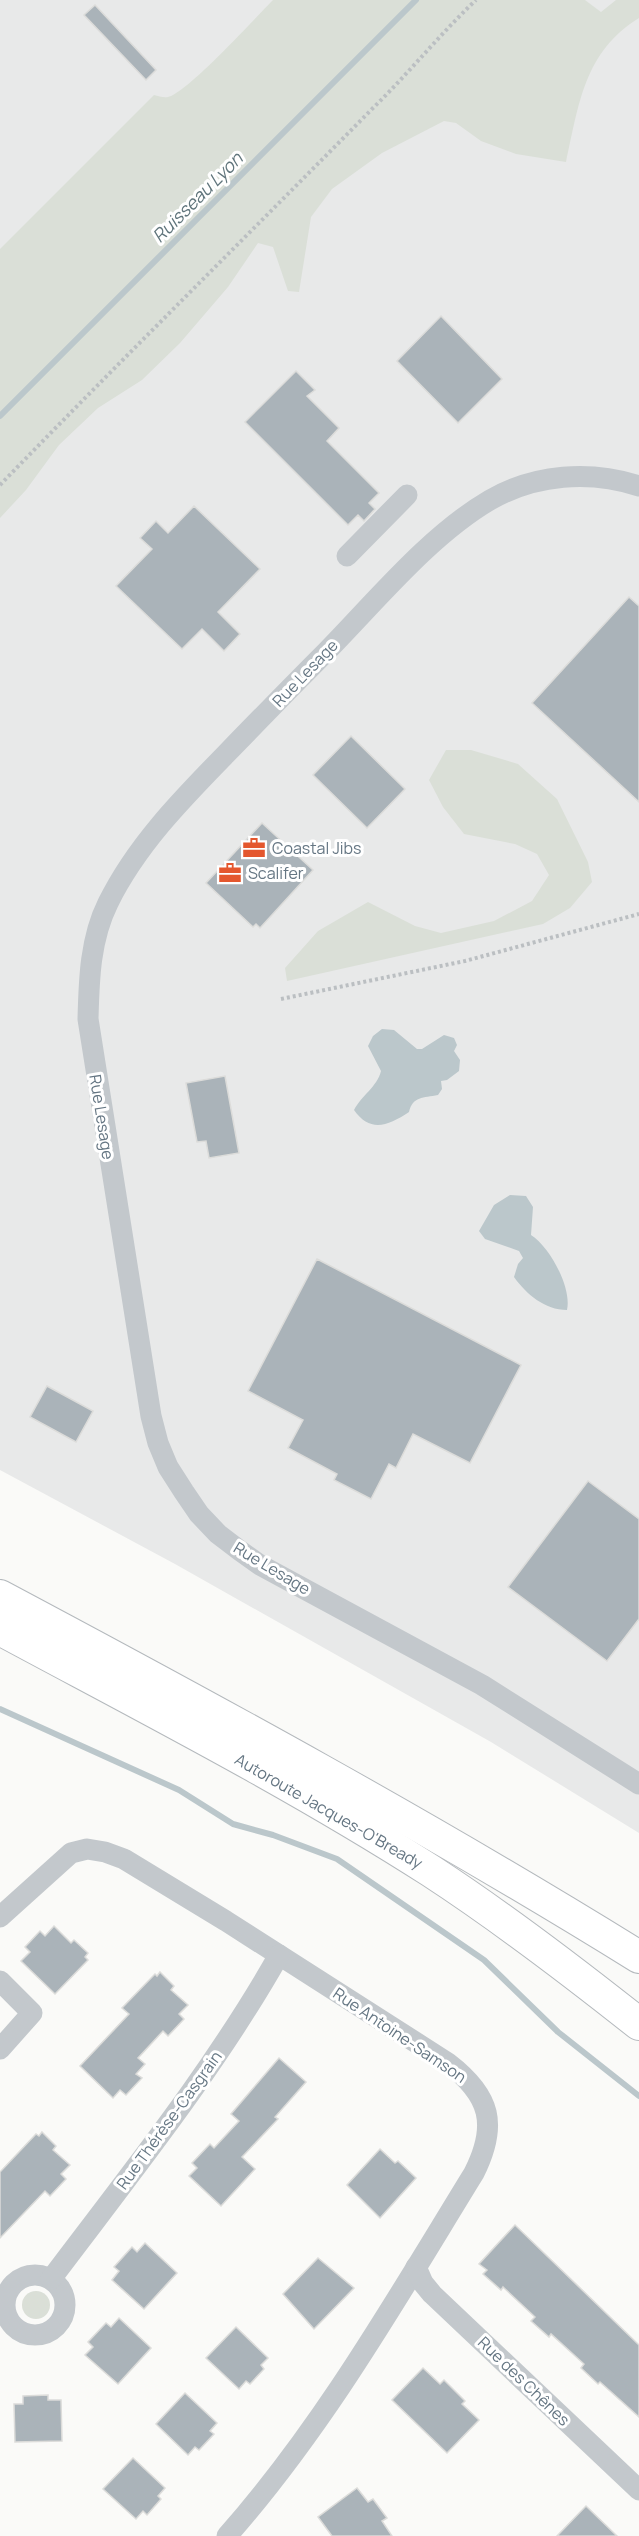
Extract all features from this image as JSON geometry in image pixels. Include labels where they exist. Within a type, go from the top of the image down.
[{"type":"highway","name":"Autoroute Jacques-O'Bready","points":[[0,1596],[305,1760],[639,1957]]},
{"type":"highway","name":"Autoroute Jacques-O'Bready","points":[[0,1629],[249,1764],[399,1852],[511,1925],[639,2024]]},
{"type":"street","name":"Rue Lesage","points":[[639,486],[618,479],[571,476],[516,487],[491,499],[461,519],[417,559],[198,782],[144,844],[121,877],[106,906],[97,931],[91,967],[88,1019],[151,1416],[158,1443],[168,1467],[199,1514],[218,1534],[260,1565],[482,1686],[639,1784]]},
{"type":"street","points":[[347,556],[407,495]]},
{"type":"street","name":"Rue Antoine-Samson","points":[[0,1917],[71,1853],[87,1849],[105,1852],[124,1859],[448,2064],[476,2088],[483,2102],[487,2119],[484,2154],[324,2414],[227,2536]]},
{"type":"street","name":"Rue Thérèse-Casgrain","points":[[51,2279],[200,2078],[258,1992],[279,1955]]},
{"type":"street","points":[[0,1981],[32,2013],[0,2049]]},
{"type":"street","name":"Rue des Chênes","points":[[416,2267],[423,2283],[432,2294],[639,2490]]},
{"type":"path","points":[[0,485],[116,365],[374,108],[447,28],[476,0]]},
{"type":"path","points":[[282,999],[465,961],[639,914]]},
{"type":"shaded area","points":[[0,0],[639,0],[639,1833],[491,1742],[175,1564],[0,1470]]},
{"type":"shaded area","points":[[273,0],[585,0],[601,12],[616,0],[639,0],[639,18],[606,47],[595,63],[580,100],[566,162],[516,154],[481,141],[456,123],[444,121],[382,153],[332,189],[311,217],[299,292],[288,291],[273,247],[258,243],[228,287],[180,343],[142,380],[98,408],[59,445],[26,490],[0,518],[0,249],[154,95],[168,97],[190,82],[221,54]]},
{"type":"shaded area","points":[[446,750],[471,750],[518,764],[557,799],[588,862],[592,882],[570,908],[543,924],[287,981],[285,968],[318,931],[368,902],[415,926],[441,933],[494,921],[532,901],[549,875],[537,854],[515,844],[464,834],[443,807],[429,780]]},
{"type":"shaded area","points":[[382,1029],[394,1030],[417,1049],[422,1049],[444,1035],[454,1038],[457,1045],[454,1051],[460,1060],[459,1071],[447,1080],[441,1081],[442,1089],[438,1095],[416,1100],[409,1112],[394,1121],[380,1125],[366,1122],[354,1110],[379,1077],[381,1071],[368,1046],[373,1036]]},
{"type":"shaded area","points":[[510,1195],[526,1196],[533,1207],[531,1235],[545,1249],[558,1269],[566,1291],[567,1310],[551,1307],[530,1295],[514,1277],[518,1264],[523,1258],[519,1251],[485,1239],[479,1231],[494,1205]]},
{"type":"shaded area","points":[[36,2291],[46,2295],[50,2305],[46,2315],[36,2319],[26,2315],[22,2305],[26,2295]]},
{"type":"building","points":[[95,5],[156,70],[146,80],[84,15]]},
{"type":"building","points":[[441,316],[502,379],[458,423],[397,361]]},
{"type":"building","points":[[296,371],[315,390],[307,396],[339,428],[327,441],[379,493],[369,503],[375,509],[364,521],[358,515],[348,525],[245,422]]},
{"type":"building","points":[[194,506],[260,569],[218,612],[240,634],[224,651],[202,629],[182,649],[116,586],[152,549],[140,538],[156,521],[168,533]]},
{"type":"building","points":[[629,597],[639,606],[639,802],[532,703]]},
{"type":"building","points":[[351,736],[405,789],[367,828],[313,775]]},
{"type":"building","points":[[262,823],[313,870],[260,928],[256,924],[253,927],[206,883]]},
{"type":"building","points":[[225,1076],[239,1153],[209,1158],[206,1141],[197,1142],[186,1083]]},
{"type":"building","points":[[317,1259],[521,1365],[470,1463],[413,1434],[396,1468],[389,1464],[371,1499],[334,1480],[337,1474],[288,1448],[303,1420],[248,1391]]},
{"type":"building","points":[[47,1386],[93,1411],[76,1442],[30,1417]]},
{"type":"building","points":[[588,1481],[639,1519],[639,1619],[607,1661],[508,1587]]},
{"type":"building","points":[[54,1926],[71,1943],[74,1940],[88,1953],[85,1957],[88,1960],[55,1994],[21,1961],[30,1952],[25,1947],[40,1931],[45,1936]]},
{"type":"building","points":[[160,1972],[174,1986],[171,1990],[188,2005],[179,2014],[184,2019],[168,2036],[163,2031],[138,2058],[145,2064],[136,2074],[142,2078],[126,2095],[120,2090],[113,2098],[80,2066],[129,2014],[122,2008],[155,1974],[157,1976]]},
{"type":"building","points":[[279,2058],[306,2082],[275,2117],[278,2119],[242,2157],[255,2169],[221,2206],[189,2176],[197,2168],[192,2163],[210,2144],[214,2148],[239,2121],[231,2114]]},
{"type":"building","points":[[42,2132],[56,2146],[53,2150],[70,2165],[61,2174],[66,2179],[50,2196],[45,2191],[0,2238],[0,2172],[36,2134],[39,2136]]},
{"type":"building","points":[[380,2149],[395,2163],[398,2161],[416,2178],[380,2218],[347,2185]]},
{"type":"building","points":[[515,2225],[639,2345],[639,2417],[581,2368],[584,2364],[551,2334],[549,2337],[531,2321],[535,2317],[503,2287],[501,2290],[483,2274],[487,2270],[479,2264]]},
{"type":"building","points":[[145,2243],[177,2273],[144,2309],[112,2280],[119,2271],[114,2267],[132,2247],[137,2252]]},
{"type":"building","points":[[318,2258],[354,2288],[314,2329],[283,2294]]},
{"type":"building","points":[[119,2318],[151,2348],[118,2384],[85,2355],[93,2347],[88,2342],[106,2323],[111,2327]]},
{"type":"building","points":[[236,2327],[268,2358],[261,2365],[264,2369],[250,2384],[246,2381],[239,2389],[206,2358]]},
{"type":"building","points":[[423,2368],[440,2384],[444,2380],[465,2401],[462,2404],[479,2420],[447,2453],[392,2400]]},
{"type":"building","points":[[185,2393],[217,2423],[210,2431],[214,2434],[199,2450],[195,2447],[188,2455],[156,2424]]},
{"type":"building","points":[[48,2395],[48,2400],[61,2400],[62,2441],[15,2442],[14,2404],[23,2404],[23,2396]]},
{"type":"building","points":[[133,2458],[165,2488],[158,2496],[161,2499],[147,2515],[143,2511],[136,2519],[103,2489]]},
{"type":"building","points":[[357,2488],[368,2502],[373,2499],[387,2518],[382,2521],[392,2536],[332,2536],[318,2517]]},
{"type":"building","points":[[586,2506],[617,2536],[557,2536]]},
{"type":"waterway","name":"Ruisseau Lyon","points":[[0,416],[416,0]]},
{"type":"waterway","points":[[0,1709],[179,1790],[233,1824],[273,1835],[337,1859],[484,1960],[558,2032],[639,2096]]},
{"type":"place","name":"Coastal Jibs","points":[[254,848]]},
{"type":"place","name":"Scalifer","points":[[230,873]]}]
